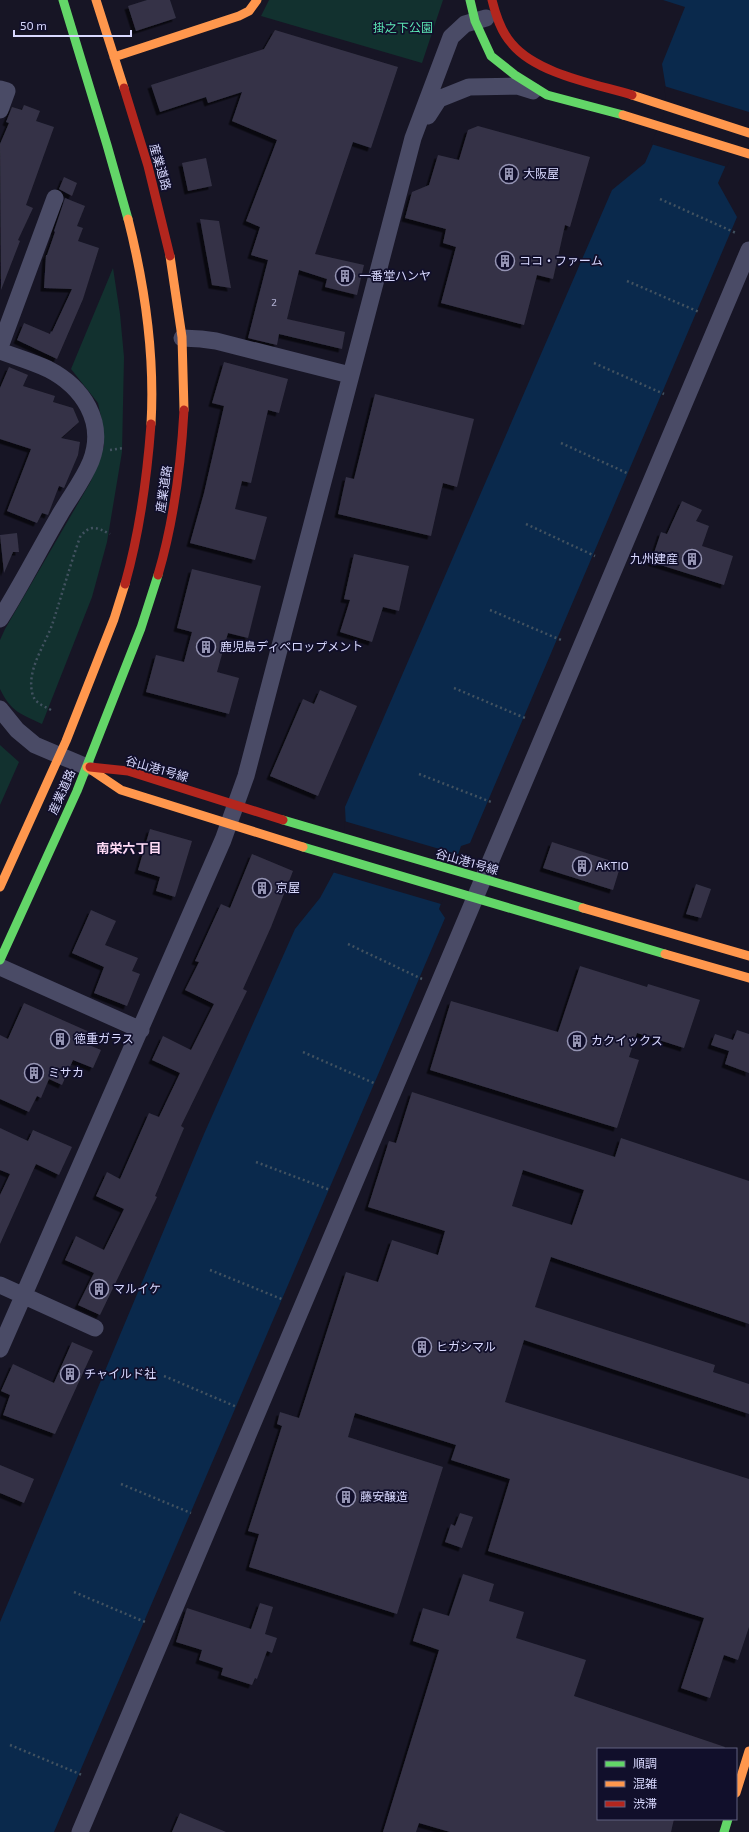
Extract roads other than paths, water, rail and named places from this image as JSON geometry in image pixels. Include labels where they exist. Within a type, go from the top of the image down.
[{"type":"street","name":"産業道路","points":[[0,887],[61,755],[85,697],[121,599],[136,534],[150,443],[151,349],[146,302],[136,255],[108,146],[64,0]]},
{"type":"street","name":"産業道路","points":[[0,960],[87,767],[150,601],[169,532],[177,486],[182,442],[182,338],[166,238],[154,187],[96,0]]},
{"type":"street","points":[[114,57],[240,16],[249,11],[257,0]]},
{"type":"street","points":[[470,0],[475,21],[491,56],[515,76],[547,95]]},
{"type":"street","points":[[0,1349],[218,855],[248,769],[413,138],[451,37],[465,24],[475,21],[494,7],[504,33],[517,50],[535,62],[565,74],[749,133]]},
{"type":"street","points":[[413,138],[439,99],[462,89],[481,86],[517,86],[640,120],[749,154]]},
{"type":"street","points":[[0,89],[7,90],[0,110]]},
{"type":"street","points":[[0,347],[56,198]]},
{"type":"street","points":[[80,1832],[749,250]]},
{"type":"street","points":[[182,338],[216,341],[350,375]]},
{"type":"street","points":[[0,351],[48,369],[69,381],[84,398],[93,417],[96,434],[91,460],[84,477],[60,515],[0,619]]},
{"type":"street","points":[[0,709],[17,730],[36,745],[87,767],[121,790],[229,822],[326,854],[749,978]]},
{"type":"street","name":"谷山港1号線","points":[[87,767],[128,771],[335,836],[749,956]]},
{"type":"street","points":[[0,967],[141,1030]]},
{"type":"street","points":[[0,1285],[95,1328]]},
{"type":"street","points":[[737,1790],[749,1751]]},
{"type":"street","points":[[724,1832],[728,1820]]},
{"type":"water","points":[[663,0],[749,0],[749,118],[746,119],[718,183],[737,217],[470,843],[461,846],[439,909],[445,918],[54,1832],[0,1832],[0,1622],[204,1134],[295,929],[320,898],[347,848],[345,807],[612,190],[645,163],[669,107],[662,64],[685,7]]},
{"type":"place","name":"大阪屋","points":[[509,174]]},
{"type":"place","name":"ココ・ファーム","points":[[505,261]]},
{"type":"place","name":"一番堂ハンヤ","points":[[345,276]]},
{"type":"place","name":"九州建産","points":[[692,559]]},
{"type":"place","name":"鹿児島ディベロップメント","points":[[206,647]]},
{"type":"place","name":"AKTIO","points":[[582,866]]},
{"type":"place","name":"京屋","points":[[262,888]]},
{"type":"place","name":"徳重ガラス","points":[[60,1039]]},
{"type":"place","name":"カクイックス","points":[[577,1041]]},
{"type":"place","name":"ミサカ","points":[[34,1073]]},
{"type":"place","name":"マルイケ","points":[[99,1289]]},
{"type":"place","name":"ヒガシマル","points":[[422,1347]]},
{"type":"place","name":"チャイルド社","points":[[70,1374]]},
{"type":"place","name":"藤安醸造","points":[[346,1497]]},
{"type":"district","name":"南栄六丁目","points":[[129,848]]},
{"type":"park label","name":"掛之下公園","points":[[403,28]]}]
